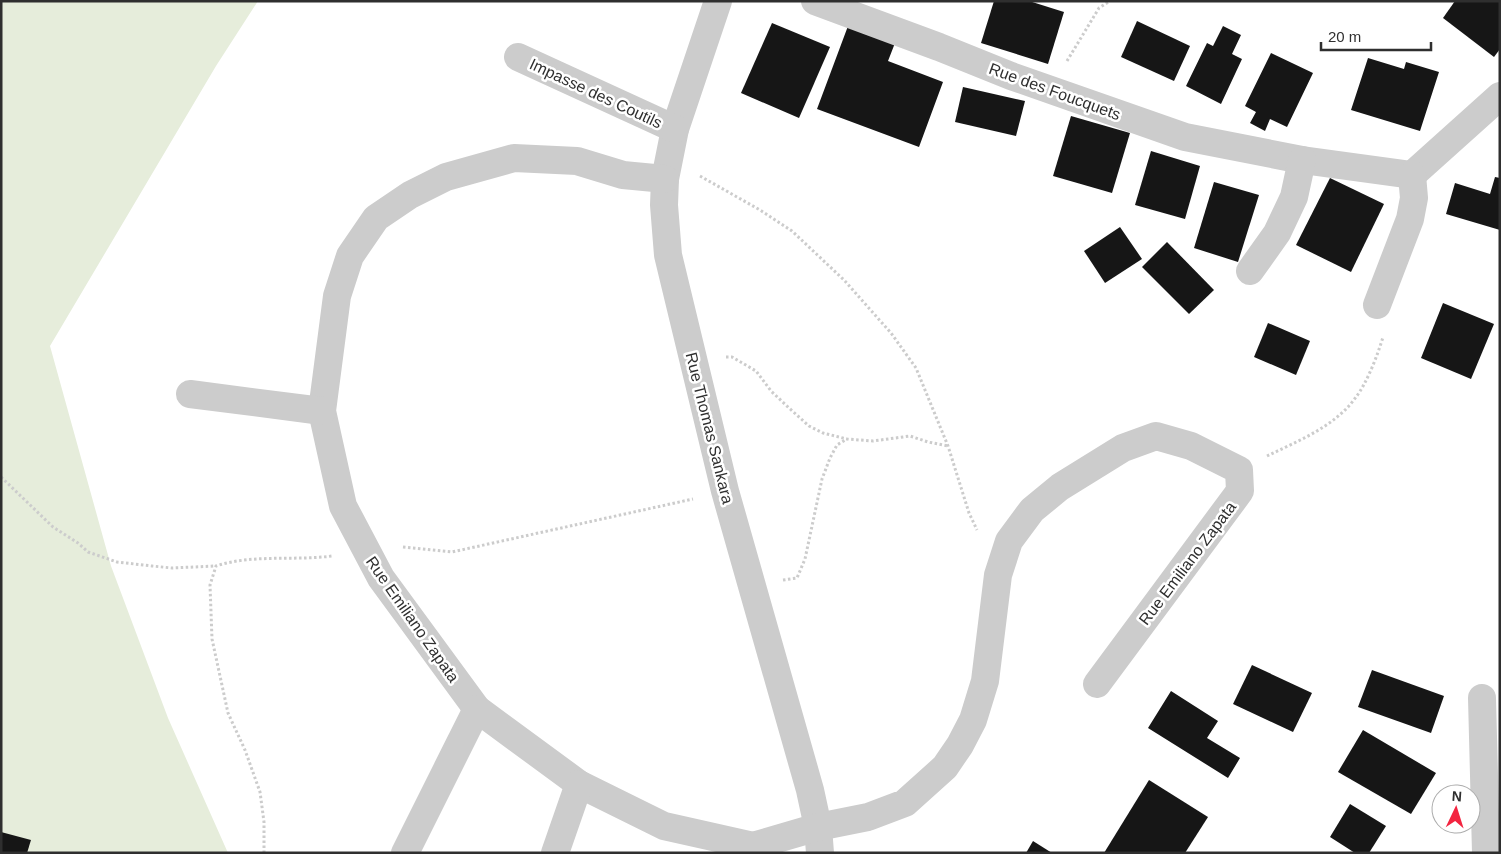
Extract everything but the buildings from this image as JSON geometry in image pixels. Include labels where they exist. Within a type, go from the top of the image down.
[{"type":"street","name":"Rue Thomas Sankara","points":[[718,1],[675,129],[667,170],[664,205],[668,255],[725,491],[810,790],[819,840]]},
{"type":"street","name":"Rue des Foucquets","points":[[815,1],[1049,89],[1185,137],[1302,160],[1412,175]]},
{"type":"street","name":"Impasse des Coutils","points":[[518,57],[675,129]]},
{"type":"street","points":[[1377,305],[1410,220],[1414,198],[1412,175],[1500,96]]},
{"type":"street","name":"Rue Emiliano Zapata","points":[[667,170],[623,175],[577,161],[514,158],[446,177],[410,195],[376,218],[350,256],[337,296],[322,411],[343,506],[381,578],[477,709],[580,784],[664,826],[753,846],[819,840],[868,817],[905,803],[945,767],[960,745],[973,720],[985,681],[998,575],[1009,541],[1032,510],[1060,487],[1123,448],[1156,436],[1191,446],[1239,470],[1240,491],[1097,684]]},
{"type":"street","points":[[1250,271],[1277,233],[1294,197],[1302,160]]},
{"type":"street","points":[[190,394],[322,411]]},
{"type":"street","points":[[1482,698],[1486,853]]},
{"type":"street","points":[[405,853],[477,709]]},
{"type":"street","points":[[555,853],[580,784]]},
{"type":"path","points":[[1049,89],[1099,8],[1110,1]]},
{"type":"path","points":[[667,170],[760,210],[792,231],[844,280],[891,333],[916,368],[948,446],[969,513],[979,534],[1007,548]]},
{"type":"path","points":[[1239,470],[1325,426],[1356,397],[1379,350],[1384,333],[1377,305]]},
{"type":"path","points":[[693,359],[732,357],[756,371],[771,391],[809,426],[823,433],[847,439],[873,441],[910,436],[948,446]]},
{"type":"path","points":[[753,587],[797,578],[805,559],[822,479],[837,445],[847,439]]},
{"type":"path","points":[[1,477],[53,528],[78,543],[88,552],[117,562],[172,568],[216,566],[232,561],[322,557],[350,554],[364,549],[400,547],[452,552],[725,491]]},
{"type":"path","points":[[216,566],[210,585],[212,639],[228,713],[245,750],[260,792],[264,822],[264,853]]},
{"type":"green space","points":[[1,1],[258,1],[216,66],[50,346],[111,566],[168,718],[228,853],[6,853],[1,849]]}]
